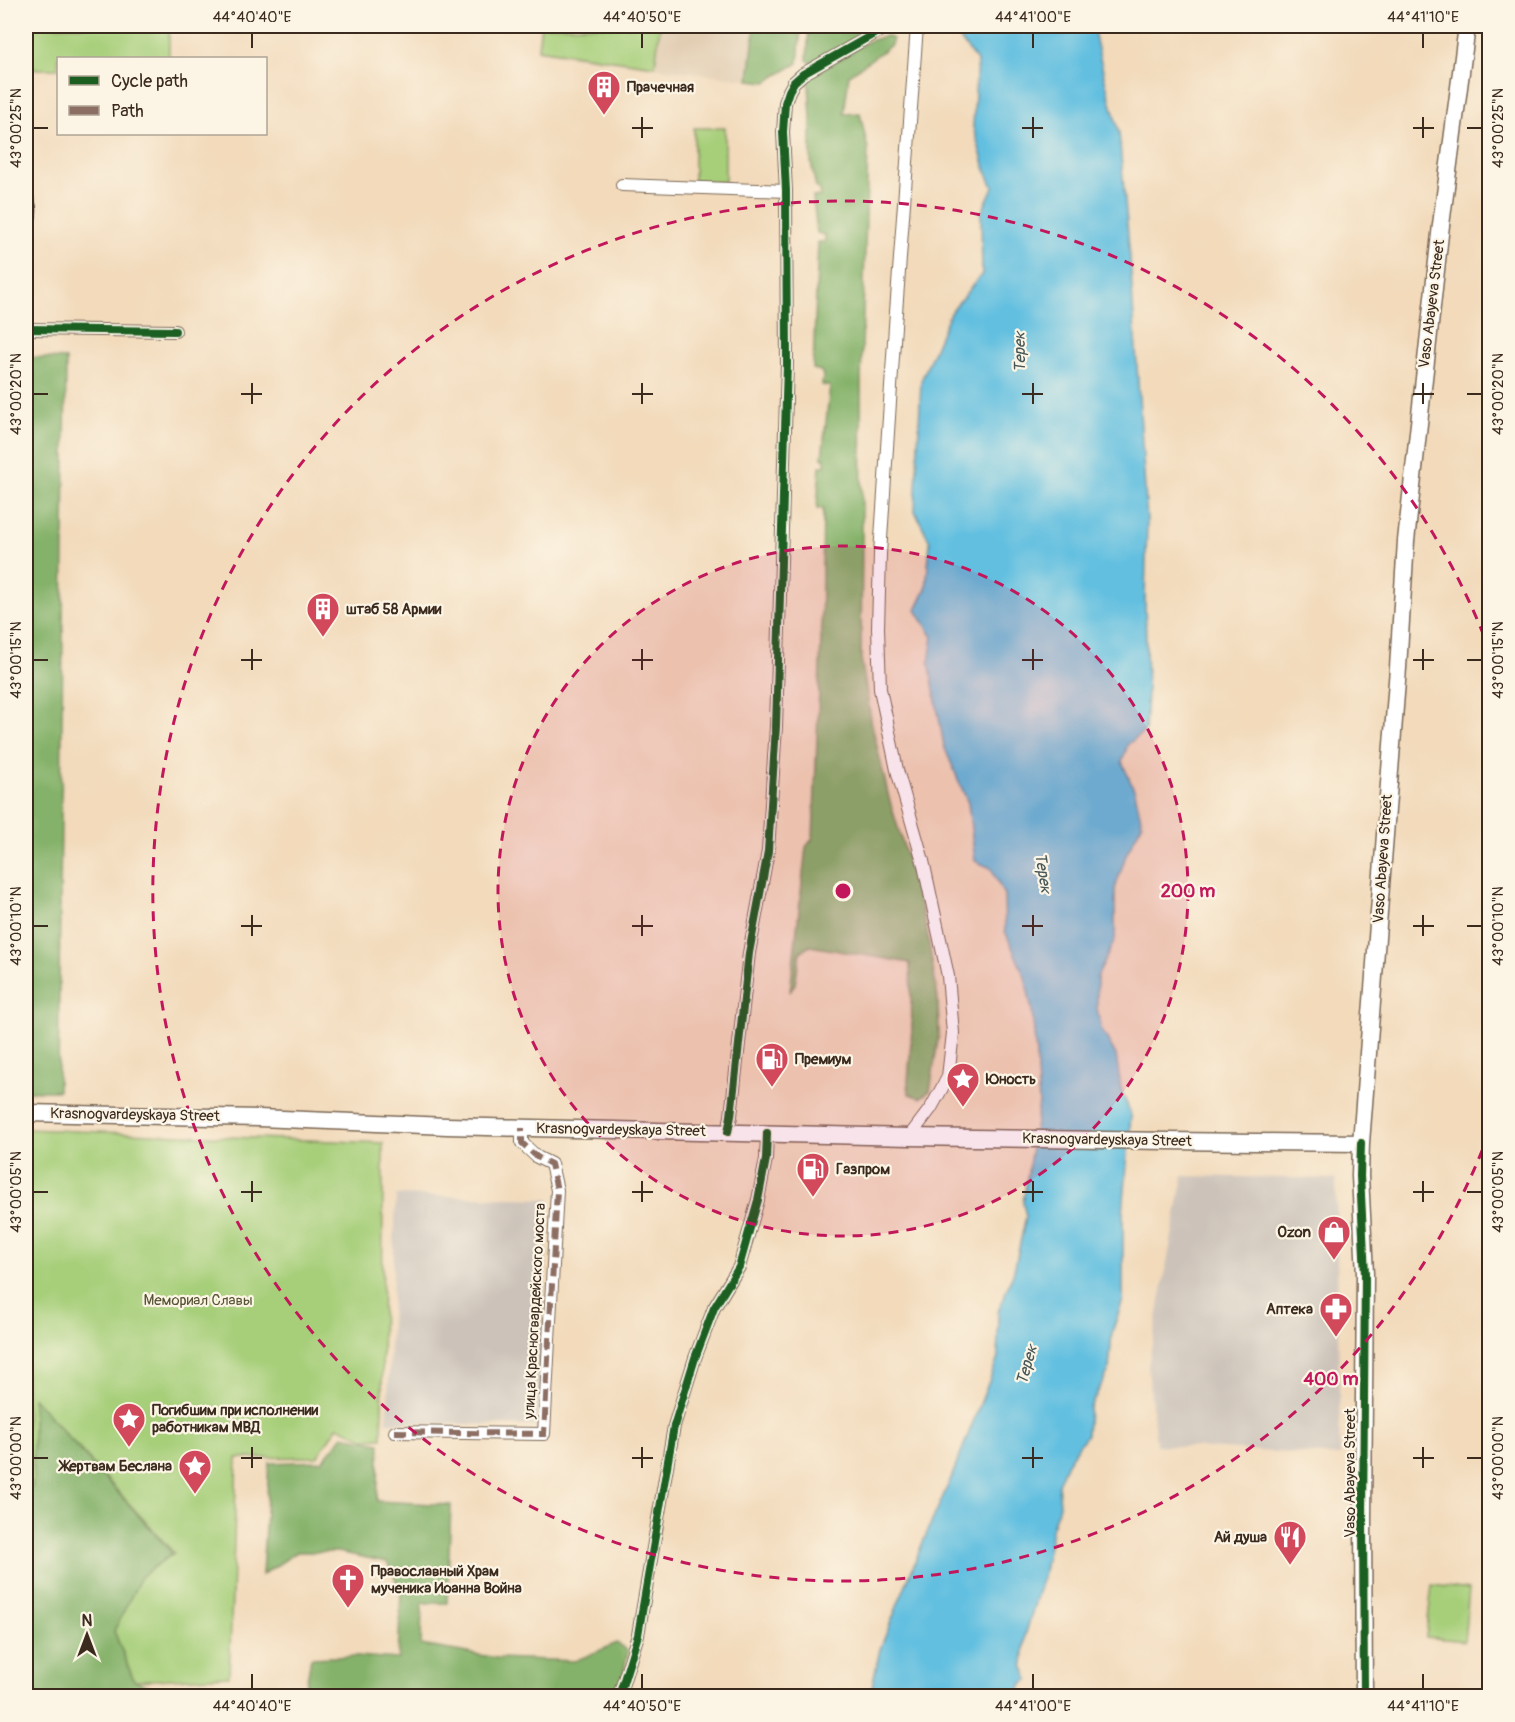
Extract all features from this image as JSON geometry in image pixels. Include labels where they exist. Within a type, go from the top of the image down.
[{"type":"main road","name":"Vaso Abayeva Street","points":[[1364,1696],[1365,1274],[1360,1176],[1361,1143],[1406,541],[1441,225],[1467,26]]},
{"type":"main road","name":"Krasnogvardeyskaya Street","points":[[26,1113],[909,1137],[1361,1143]]},
{"type":"street","points":[[728,1132],[749,952],[768,851],[775,749],[787,364],[786,191],[783,132],[785,104],[794,82],[803,74],[888,26]]},
{"type":"street","points":[[909,1137],[931,1108],[948,1077],[953,1033],[948,975],[923,861],[897,770],[880,689],[878,628],[880,554],[917,26]]},
{"type":"street","points":[[622,185],[786,191]]},
{"type":"street","points":[[26,329],[175,332]]},
{"type":"street","name":"улица Красногвардейского моста","points":[[394,1432],[544,1434],[557,1190],[551,1164],[537,1157],[522,1143],[522,1128]]},
{"type":"street","points":[[619,1696],[638,1635],[675,1426],[695,1358],[714,1308],[739,1267],[758,1200],[766,1159],[767,1133]]},
{"type":"shaded area","points":[[539,26],[801,26],[798,64],[766,82],[536,52]]},
{"type":"shaded area","points":[[1183,1176],[1336,1179],[1340,1456],[1156,1445],[1148,1366]]},
{"type":"shaded area","points":[[396,1195],[549,1199],[538,1426],[387,1422]]},
{"type":"green space","points":[[26,26],[169,26],[169,57],[57,57],[57,69],[26,69]]},
{"type":"green space","points":[[541,26],[660,26],[655,66],[538,49]]},
{"type":"green space","points":[[755,26],[801,26],[798,63],[766,82],[749,80]]},
{"type":"green space","points":[[809,26],[879,26],[811,63],[807,60]]},
{"type":"green space","points":[[886,36],[893,39],[891,45],[849,75],[844,114],[860,113],[868,149],[861,381],[861,658],[872,725],[889,798],[927,931],[938,999],[939,1034],[930,1091],[920,1098],[909,1094],[908,1082],[912,1028],[910,963],[810,946],[800,952],[795,984],[790,992],[806,847],[813,838],[821,640],[823,508],[817,509],[820,466],[825,466],[825,458],[822,458],[830,386],[822,385],[821,371],[813,369],[818,242],[825,242],[825,235],[817,233],[813,197],[820,196],[820,189],[816,188],[811,162],[809,85],[803,81],[869,41]]},
{"type":"green space","points":[[694,128],[725,128],[725,182],[694,181]]},
{"type":"green space","points":[[26,188],[32,203],[37,231],[34,259],[26,263]]},
{"type":"green space","points":[[26,357],[66,359],[58,1091],[26,1091]]},
{"type":"green space","name":"Мемориал Славы","points":[[26,1129],[383,1143],[382,1438],[365,1439],[338,1426],[317,1457],[237,1458],[229,1676],[134,1681],[114,1631],[141,1576],[174,1553],[34,1399],[33,1487],[26,1487],[26,1279],[33,1279],[26,1278]]},
{"type":"green space","points":[[33,1398],[172,1553],[141,1577],[114,1631],[134,1681],[177,1696],[26,1696],[26,1487],[33,1487]]},
{"type":"green space","points":[[343,1436],[380,1443],[377,1501],[451,1505],[447,1603],[422,1603],[421,1645],[497,1658],[575,1661],[617,1643],[628,1651],[619,1696],[304,1696],[311,1658],[356,1656],[398,1659],[401,1590],[387,1562],[338,1552],[297,1552],[262,1575],[269,1463],[322,1461]]},
{"type":"green space","points":[[1432,1585],[1469,1590],[1464,1641],[1426,1637]]},
{"type":"water","name":"Терек","points":[[954,26],[1095,26],[1095,36],[1119,133],[1130,258],[1147,520],[1145,731],[1128,744],[1122,762],[1135,792],[1142,824],[1126,855],[1115,889],[1115,939],[1097,977],[1097,1008],[1101,1028],[1116,1055],[1121,1089],[1131,1115],[1123,1213],[1123,1300],[1112,1332],[1109,1370],[1089,1409],[1087,1434],[1067,1463],[1058,1484],[1060,1505],[1054,1520],[1043,1576],[1025,1636],[1023,1665],[1029,1679],[1022,1684],[1016,1696],[870,1696],[880,1649],[998,1358],[998,1312],[1014,1271],[1026,1216],[1023,1203],[1039,1103],[1032,1010],[1025,977],[1005,931],[1004,895],[991,868],[975,861],[968,803],[944,746],[929,662],[933,637],[916,610],[926,589],[930,542],[915,511],[921,381],[950,313],[982,274],[981,214],[993,187],[973,127],[977,61],[959,38]]},
{"type":"tram line","points":[[26,176],[36,207],[35,221],[26,235]]},
{"type":"marked path","points":[[395,1432],[544,1434],[557,1190],[551,1164],[537,1157],[522,1143],[522,1128]]},
{"type":"cycle path","points":[[728,1132],[749,953],[768,851],[776,726],[787,364],[786,191],[783,132],[785,103],[794,82],[803,74],[888,26]]},
{"type":"cycle path","points":[[26,329],[175,331]]},
{"type":"cycle path","points":[[619,1696],[638,1635],[674,1426],[695,1358],[714,1308],[739,1267],[758,1200],[766,1159],[767,1133]]},
{"type":"cycle path","points":[[1361,1143],[1360,1176],[1365,1274],[1364,1696]]},
{"type":"place","name":"Прачечная","points":[[604,116]]},
{"type":"place","name":"штаб 58 Армии","points":[[323,638]]},
{"type":"place","name":"Премиум","points":[[772,1088]]},
{"type":"place","name":"Юность","points":[[963,1108]]},
{"type":"place","name":"Газпром","points":[[813,1198]]},
{"type":"place","name":"Ozon","points":[[1334,1261]]},
{"type":"place","name":"Аптека","points":[[1336,1338]]},
{"type":"place","name":"Погибшим при исполнении работникам МВД","points":[[129,1448]]},
{"type":"place","name":"Жертвам Беслана","points":[[195,1495]]},
{"type":"place","name":"Ай душа","points":[[1290,1566]]},
{"type":"place","name":"Православный Храм мученика Иоанна Война","points":[[348,1609]]}]
